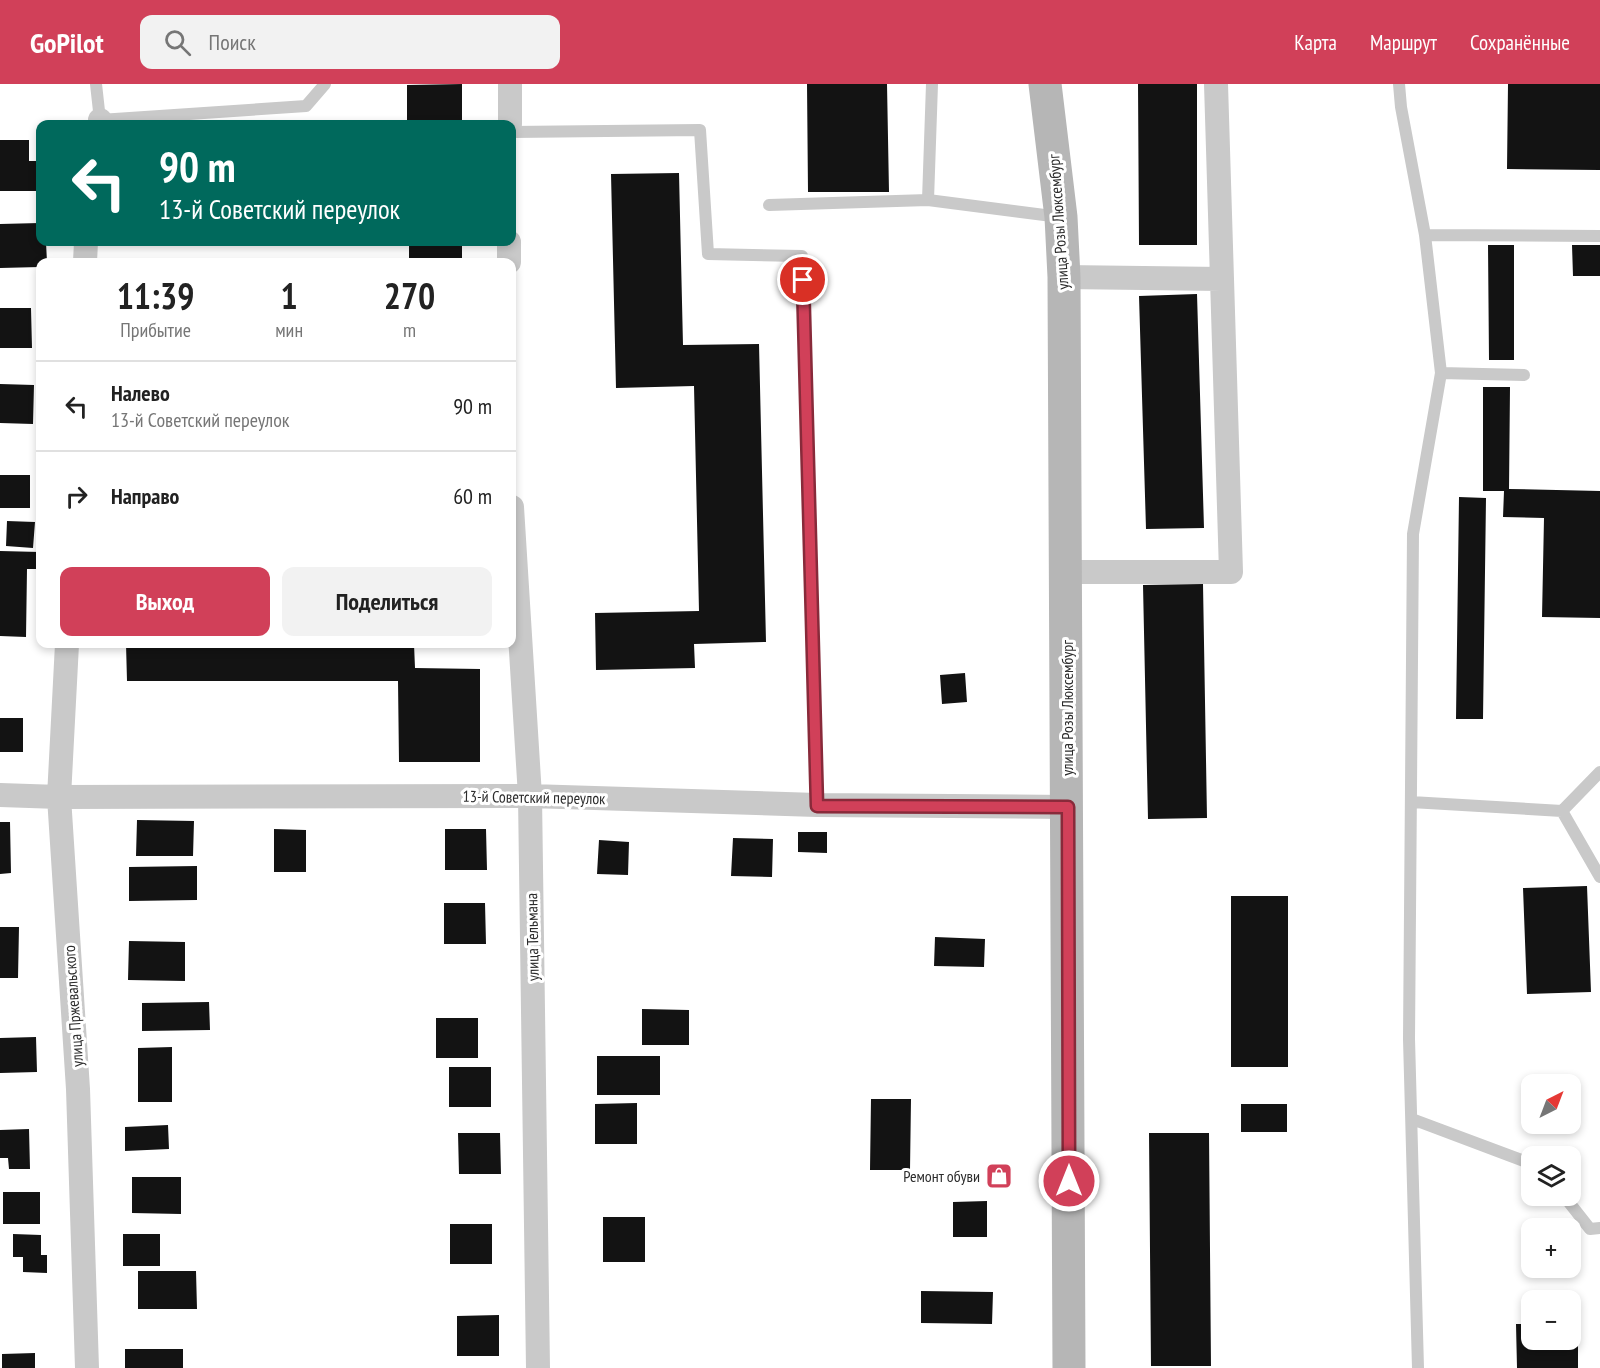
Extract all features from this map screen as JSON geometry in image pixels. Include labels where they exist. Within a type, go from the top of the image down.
[{"type":"main road","name":"улица Розы Люксембург","points":[[1046,84],[1061,217],[1064,276],[1069,1368]]},
{"type":"street","points":[[510,84],[510,120]]},
{"type":"street","points":[[1066,572],[1231,572],[1216,84]]},
{"type":"street","points":[[1064,276],[1222,279]]},
{"type":"street","name":"улица Тельмана","points":[[516,571],[530,796],[538,1368]]},
{"type":"street","name":"улица Пржевальского","points":[[67,648],[59,797],[78,1089],[87,1368]]},
{"type":"street","name":"13-й Советский переулок","points":[[0,795],[59,797],[530,796],[817,806],[1068,807]]},
{"type":"lane","points":[[96,84],[100,120]]},
{"type":"lane","points":[[126,120],[306,106],[325,84]]},
{"type":"lane","points":[[928,200],[932,84]]},
{"type":"lane","points":[[1399,84],[1401,107],[1425,235],[1441,373],[1413,534],[1409,1039],[1418,1368]]},
{"type":"lane","points":[[516,132],[700,130],[708,254],[802,256],[817,806]]},
{"type":"lane","points":[[769,205],[928,200],[1061,217]]},
{"type":"lane","points":[[1425,235],[1600,236]]},
{"type":"lane","points":[[1441,373],[1524,375]]},
{"type":"lane","points":[[1411,802],[1562,811],[1600,772]]},
{"type":"lane","points":[[1562,811],[1600,877]]},
{"type":"lane","points":[[1412,1119],[1521,1160]]},
{"type":"lane","points":[[1572,1206],[1590,1229],[1600,1228]]},
{"type":"building","points":[[462,84],[462,120],[407,120],[407,85]]},
{"type":"building","points":[[807,84],[887,84],[889,192],[808,192]]},
{"type":"building","points":[[1138,84],[1197,84],[1197,245],[1139,245]]},
{"type":"building","points":[[1508,84],[1600,84],[1600,170],[1507,169]]},
{"type":"building","points":[[0,140],[29,140],[29,161],[36,161],[36,191],[0,191]]},
{"type":"building","points":[[679,173],[683,345],[759,344],[766,642],[694,644],[695,668],[596,670],[595,613],[699,611],[694,386],[616,388],[611,174]]},
{"type":"building","points":[[36,223],[36,246],[46,246],[47,258],[36,258],[36,267],[0,268],[0,224]]},
{"type":"building","points":[[1488,245],[1514,245],[1514,360],[1489,360]]},
{"type":"building","points":[[1572,245],[1600,245],[1600,276],[1573,276]]},
{"type":"building","points":[[409,246],[462,246],[462,258],[409,258]]},
{"type":"building","points":[[1197,294],[1204,528],[1146,529],[1139,296]]},
{"type":"building","points":[[0,308],[31,308],[32,348],[0,348]]},
{"type":"building","points":[[0,384],[34,385],[33,424],[0,423]]},
{"type":"building","points":[[1483,387],[1510,387],[1509,489],[1600,491],[1600,618],[1542,617],[1544,518],[1503,517],[1504,491],[1483,491]]},
{"type":"building","points":[[0,475],[30,475],[30,508],[0,508]]},
{"type":"building","points":[[1459,497],[1486,498],[1483,719],[1456,719]]},
{"type":"building","points":[[7,521],[35,522],[33,548],[6,546]]},
{"type":"building","points":[[0,551],[36,552],[36,569],[27,569],[26,637],[0,636]]},
{"type":"building","points":[[1203,584],[1207,818],[1148,819],[1143,585]]},
{"type":"building","points":[[126,648],[414,648],[415,668],[480,669],[480,762],[399,762],[398,681],[127,681]]},
{"type":"building","points":[[965,673],[967,702],[942,704],[940,675]]},
{"type":"building","points":[[0,718],[23,718],[23,752],[0,752]]},
{"type":"building","points":[[137,820],[194,821],[193,856],[136,856]]},
{"type":"building","points":[[0,822],[10,822],[11,873],[0,874]]},
{"type":"building","points":[[274,829],[306,830],[306,872],[274,872]]},
{"type":"building","points":[[445,829],[486,829],[487,870],[445,870]]},
{"type":"building","points":[[798,832],[827,832],[827,853],[798,852]]},
{"type":"building","points":[[733,838],[773,839],[772,877],[731,876]]},
{"type":"building","points":[[599,840],[629,842],[628,875],[597,874]]},
{"type":"building","points":[[197,866],[197,900],[129,901],[129,867]]},
{"type":"building","points":[[1587,886],[1591,992],[1527,994],[1523,888]]},
{"type":"building","points":[[1231,896],[1288,896],[1288,1067],[1231,1067]]},
{"type":"building","points":[[444,903],[485,903],[486,944],[444,944]]},
{"type":"building","points":[[0,927],[19,927],[18,978],[0,978]]},
{"type":"building","points":[[935,937],[985,939],[984,967],[934,966]]},
{"type":"building","points":[[129,941],[185,942],[185,981],[128,980]]},
{"type":"building","points":[[209,1002],[210,1030],[142,1031],[142,1003]]},
{"type":"building","points":[[642,1009],[689,1010],[689,1045],[642,1045]]},
{"type":"building","points":[[436,1018],[478,1018],[478,1058],[436,1058]]},
{"type":"building","points":[[36,1037],[37,1072],[0,1073],[0,1038]]},
{"type":"building","points":[[172,1047],[172,1102],[138,1102],[138,1048]]},
{"type":"building","points":[[597,1056],[660,1056],[660,1095],[597,1095]]},
{"type":"building","points":[[449,1067],[491,1067],[491,1107],[449,1107]]},
{"type":"building","points":[[871,1099],[911,1099],[910,1170],[870,1170]]},
{"type":"building","points":[[637,1103],[637,1144],[595,1144],[595,1104]]},
{"type":"building","points":[[1241,1104],[1287,1104],[1287,1132],[1241,1132]]},
{"type":"building","points":[[168,1125],[169,1149],[125,1151],[125,1127]]},
{"type":"building","points":[[29,1129],[30,1169],[9,1169],[8,1158],[0,1158],[0,1130]]},
{"type":"building","points":[[458,1133],[500,1133],[501,1174],[459,1174]]},
{"type":"building","points":[[1149,1133],[1209,1133],[1211,1366],[1151,1366]]},
{"type":"building","points":[[132,1177],[181,1177],[181,1214],[132,1213]]},
{"type":"building","points":[[3,1192],[40,1192],[40,1224],[3,1224]]},
{"type":"building","points":[[987,1201],[987,1237],[953,1237],[953,1202]]},
{"type":"building","points":[[603,1217],[645,1217],[645,1262],[603,1262]]},
{"type":"building","points":[[450,1224],[492,1224],[492,1264],[450,1264]]},
{"type":"building","points":[[13,1234],[41,1235],[41,1255],[47,1255],[47,1273],[23,1272],[23,1257],[13,1257]]},
{"type":"building","points":[[123,1234],[160,1234],[160,1266],[123,1266]]},
{"type":"building","points":[[138,1271],[196,1271],[197,1309],[138,1309]]},
{"type":"building","points":[[921,1291],[993,1292],[992,1324],[921,1323]]},
{"type":"building","points":[[499,1315],[499,1356],[457,1356],[457,1316]]},
{"type":"building","points":[[1516,1324],[1521,1324],[1521,1350],[1578,1350],[1578,1368],[1517,1368]]},
{"type":"building","points":[[125,1349],[183,1349],[183,1368],[125,1368]]},
{"type":"building","points":[[35,1353],[35,1368],[2,1368],[2,1354]]},
{"type":"place","name":"Ремонт обуви","points":[[999,1176]]},
{"type":"route","points":[[803,280],[817,806],[1068,807],[1069,1181]]}]
